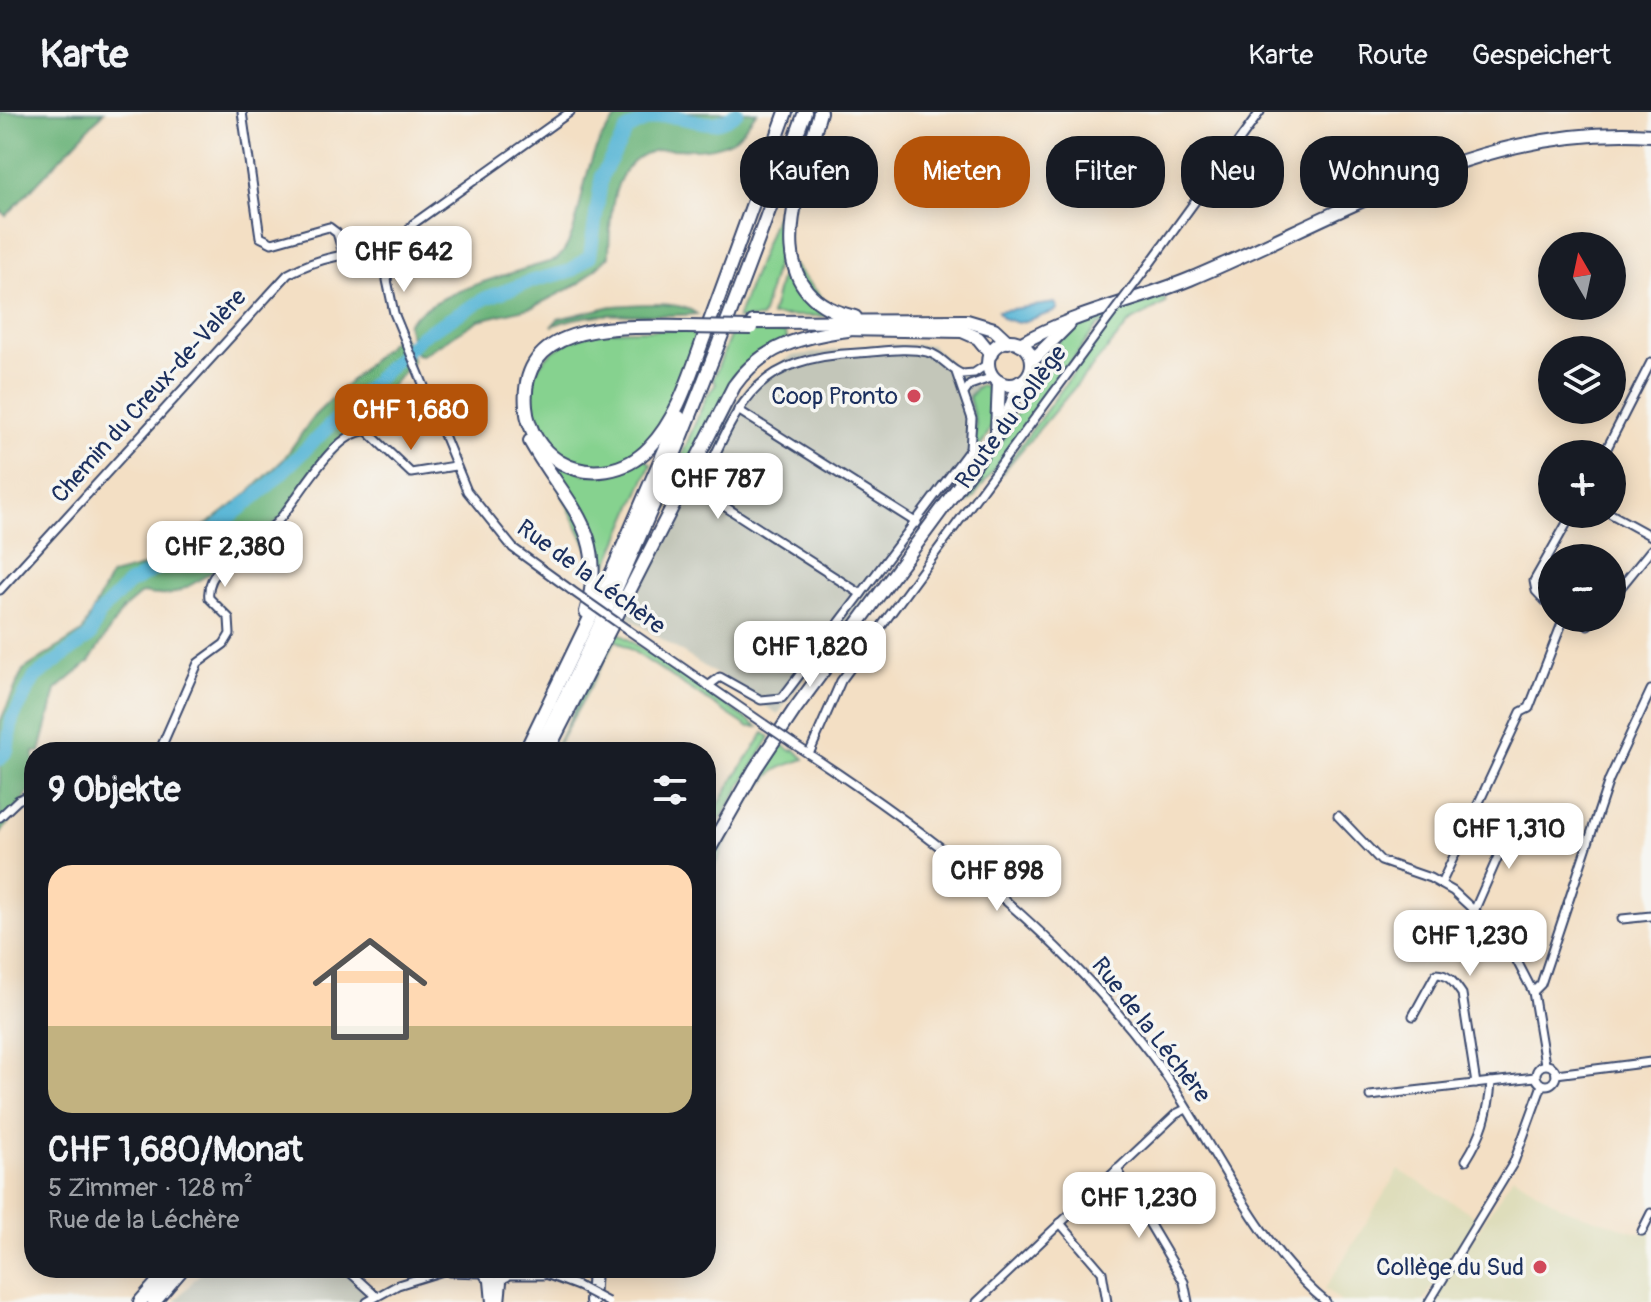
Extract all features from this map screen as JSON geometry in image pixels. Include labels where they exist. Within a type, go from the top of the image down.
[{"type":"highway","points":[[687,324],[597,329],[574,334],[553,346],[534,368],[526,394],[528,420],[543,448],[571,467],[606,471],[638,458],[663,432],[701,345],[786,112]]},
{"type":"highway","points":[[530,742],[567,670],[685,404],[793,112]]},
{"type":"highway","points":[[542,742],[655,503],[805,112]]},
{"type":"highway","points":[[820,112],[791,223],[792,262],[801,283],[817,301],[842,314],[873,320]]},
{"type":"highway","points":[[990,359],[1014,343],[1186,281],[1378,192],[1465,159],[1560,137],[1651,135]]},
{"type":"highway","points":[[716,839],[795,709],[1010,416],[1020,382],[1029,374],[1032,361],[1074,319]]},
{"type":"highway","points":[[752,325],[873,320],[967,321],[994,329],[1028,351],[1032,361]]},
{"type":"highway","points":[[567,670],[590,596],[592,550],[577,510],[526,433],[519,404],[523,377],[545,344],[573,327],[609,321],[962,331],[978,338],[990,359],[996,379],[1000,418],[995,436]]},
{"type":"highway","points":[[552,742],[713,423],[738,380],[754,363],[781,345],[848,330]]},
{"type":"highway","points":[[996,379],[1020,382]]},
{"type":"highway","points":[[140,1302],[161,1278]]},
{"type":"highway","points":[[154,1302],[174,1278]]},
{"type":"highway","points":[[163,1302],[183,1278]]},
{"type":"highway","points":[[495,1302],[496,1278]]},
{"type":"highway","points":[[592,1302],[593,1278]]},
{"type":"street","points":[[242,112],[260,237],[272,243],[329,227],[337,233],[344,256]]},
{"type":"street","points":[[391,256],[404,233],[424,215],[570,112]]},
{"type":"street","name":"Route du Collège","points":[[809,754],[841,681],[1148,266],[1257,113]]},
{"type":"street","name":"Chemin du Creux-de-Valère","points":[[0,590],[288,274],[302,266],[344,256],[369,252],[391,256]]},
{"type":"street","name":"Rue de la Léchère","points":[[391,256],[388,291],[401,332],[455,466],[467,491],[494,529],[524,557],[958,860],[1041,933],[1122,1019],[1181,1096],[1184,1110],[1196,1118],[1280,1254],[1326,1302]]},
{"type":"street","points":[[708,686],[720,677],[761,700],[782,698],[917,523],[970,449],[974,428],[965,392],[956,372],[938,356],[919,351],[823,356],[773,372],[738,410],[699,490],[861,594]]},
{"type":"street","points":[[956,372],[971,374],[990,359]]},
{"type":"street","points":[[1611,440],[1651,362]]},
{"type":"street","points":[[965,392],[970,385],[996,379]]},
{"type":"street","points":[[738,410],[917,523]]},
{"type":"street","points":[[163,742],[198,663],[224,644],[230,634],[229,618],[209,598],[211,582],[233,556],[275,524],[344,441],[361,431],[371,433],[411,473],[455,466]]},
{"type":"street","points":[[1626,522],[1651,536]]},
{"type":"street","points":[[1626,581],[1651,550]]},
{"type":"street","points":[[1538,574],[1534,581],[1538,593]]},
{"type":"street","points":[[1441,884],[1521,712],[1529,708],[1559,632]]},
{"type":"street","points":[[1533,992],[1541,984],[1609,780],[1651,690]]},
{"type":"street","points":[[0,817],[24,797]]},
{"type":"street","points":[[1338,816],[1381,861],[1441,884],[1475,909],[1506,940],[1533,992],[1545,1064]]},
{"type":"street","points":[[1475,909],[1514,820]]},
{"type":"street","points":[[1622,919],[1651,916]]},
{"type":"street","points":[[1413,1016],[1436,974],[1444,974],[1454,983],[1462,994],[1476,1084]]},
{"type":"street","points":[[1556,1074],[1651,1062]]},
{"type":"street","points":[[1535,1077],[1537,1068],[1545,1064],[1553,1067],[1556,1074],[1552,1083],[1542,1085]]},
{"type":"street","points":[[1370,1096],[1535,1077]]},
{"type":"street","points":[[1535,1077],[1542,1085]]},
{"type":"street","points":[[1466,1160],[1479,1140],[1489,1107],[1491,1082]]},
{"type":"street","points":[[1429,1302],[1514,1162],[1542,1085]]},
{"type":"street","points":[[977,1302],[1184,1110]]},
{"type":"street","points":[[1117,1169],[1184,1282],[1188,1302]]},
{"type":"street","points":[[1642,1231],[1651,1213]]},
{"type":"street","points":[[1060,1223],[1102,1272],[1107,1302]]},
{"type":"street","points":[[356,1278],[376,1296]]},
{"type":"street","points":[[367,1302],[418,1278]]},
{"type":"street","points":[[555,1278],[608,1302]]},
{"type":"shaded area","points":[[874,345],[931,345],[984,393],[983,441],[778,714],[626,616],[729,411],[750,382],[791,356]]},
{"type":"shaded area","points":[[1399,1170],[1477,1217],[1423,1302],[1341,1302],[1325,1289]]},
{"type":"shaded area","name":"Collège du Sud","points":[[1513,1176],[1565,1209],[1641,1234],[1651,1218],[1651,1302],[1432,1302]]},
{"type":"shaded area","points":[[196,1278],[352,1278],[364,1288],[365,1297],[384,1302],[174,1302]]},
{"type":"green space","points":[[0,112],[104,112],[6,216],[0,210]]},
{"type":"green space","points":[[624,112],[757,112],[739,134],[718,146],[651,151],[636,159],[625,170],[613,202],[609,256],[580,283],[533,307],[479,320],[422,355],[416,354],[407,324],[419,313],[476,284],[556,260],[573,230],[596,148],[608,128]]},
{"type":"green space","points":[[810,123],[813,125],[810,136],[805,136]]},
{"type":"green space","points":[[778,208],[791,208],[763,314],[761,318],[737,319]]},
{"type":"green space","points":[[787,251],[788,259],[838,316],[771,316]]},
{"type":"green space","points":[[1164,297],[1166,303],[1130,322],[991,486],[1110,323],[1098,325],[973,498],[968,503],[959,496],[1007,435],[1024,395],[1063,337],[1090,319]]},
{"type":"green space","points":[[612,306],[679,306],[697,314],[588,316],[552,326],[558,319]]},
{"type":"green space","points":[[700,330],[663,420],[647,443],[619,463],[592,467],[567,459],[547,441],[534,418],[530,393],[538,367],[561,346],[592,334],[610,331]]},
{"type":"green space","points":[[732,331],[786,333],[787,339],[747,364],[663,516],[658,513],[706,397],[716,384],[713,380]]},
{"type":"green space","points":[[401,332],[413,361],[366,415],[361,431],[329,457],[285,513],[247,547],[194,583],[167,595],[142,593],[123,609],[89,662],[56,690],[43,742],[24,742],[24,799],[0,835],[0,722],[23,670],[82,632],[111,575],[154,564],[245,496],[283,460],[314,416]]},
{"type":"green space","points":[[980,385],[991,388],[996,406],[992,424],[974,456],[976,425],[969,397]]},
{"type":"green space","points":[[540,448],[585,474],[644,458],[651,464],[595,594],[597,567]]},
{"type":"green space","points":[[613,629],[758,727],[748,727],[616,640],[559,742]]},
{"type":"green space","points":[[764,733],[770,737],[716,827],[716,811]]},
{"type":"green space","points":[[779,743],[792,751],[794,749],[804,759],[775,771],[764,781],[736,824],[716,865],[716,850],[759,776],[763,778],[768,771],[764,767]]},
{"type":"water","points":[[1055,303],[1058,308],[1054,312],[1018,323],[1002,318],[998,311]]},
{"type":"waterway","points":[[0,759],[7,750],[12,719],[35,677],[90,636],[99,614],[128,584],[182,555],[266,488],[421,336],[486,298],[571,271],[590,256],[602,175],[627,130],[658,117],[673,116],[710,123],[728,119],[737,112]]},
{"type":"place","name":"Coop Pronto","points":[[914,396]]},
{"type":"place","name":"Collège du Sud","points":[[1540,1267]]}]
